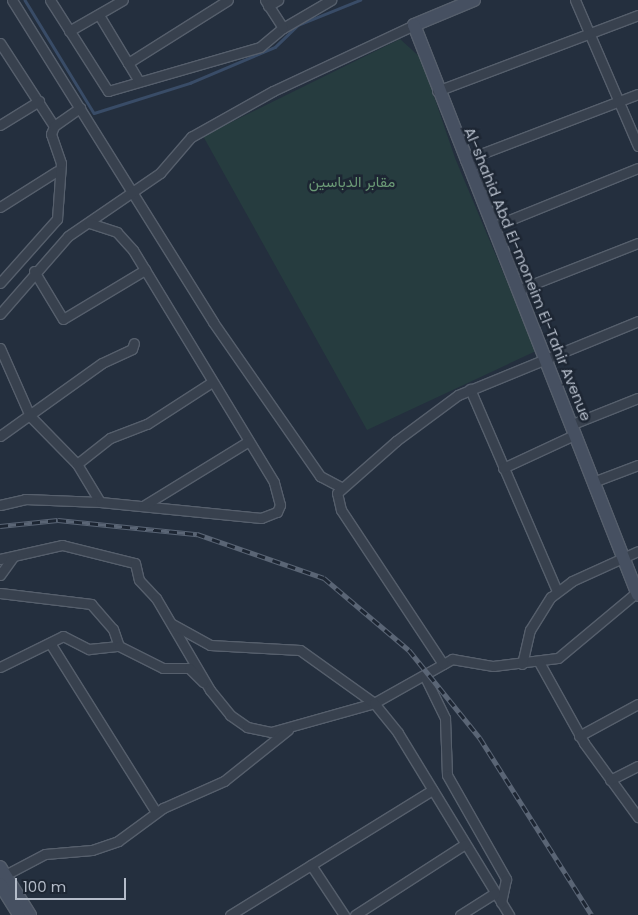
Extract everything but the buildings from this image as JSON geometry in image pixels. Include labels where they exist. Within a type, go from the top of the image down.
[{"type":"street","points":[[12,0],[213,322],[320,476],[341,487]]},
{"type":"street","points":[[50,0],[108,90],[260,47],[282,28],[331,0]]},
{"type":"street","points":[[69,31],[123,0]]},
{"type":"street","points":[[128,63],[228,0]]},
{"type":"street","points":[[278,0],[267,3],[282,28]]},
{"type":"street","points":[[0,314],[34,271],[68,236],[160,173],[178,149],[210,125],[414,25],[474,0]]},
{"type":"street","points":[[576,0],[638,146]]},
{"type":"street","points":[[99,15],[139,81]]},
{"type":"street","points":[[437,91],[638,15]]},
{"type":"street","name":"Al-shahid Abd El-moneim El-Tahir Avenue","points":[[414,25],[437,91],[545,356],[572,430],[638,594]]},
{"type":"street","points":[[0,207],[57,171],[61,163],[52,143],[54,126],[39,101],[1,48]]},
{"type":"street","points":[[465,160],[638,94]]},
{"type":"street","points":[[0,125],[39,101]]},
{"type":"street","points":[[54,126],[80,108]]},
{"type":"street","points":[[492,227],[638,168]]},
{"type":"street","points":[[0,282],[57,219],[61,208],[57,171]]},
{"type":"street","points":[[0,504],[25,499],[100,502],[270,516],[280,505],[279,496],[249,441],[145,270],[117,232],[89,223]]},
{"type":"street","points":[[518,290],[638,243]]},
{"type":"street","points":[[34,271],[63,320],[145,270]]},
{"type":"street","points":[[443,664],[341,510],[337,502],[341,487],[439,407],[470,389],[545,356],[638,321]]},
{"type":"street","points":[[0,436],[102,363],[132,349],[134,343]]},
{"type":"street","points":[[0,348],[30,416],[77,464],[100,502]]},
{"type":"street","points":[[77,464],[110,438],[147,424],[212,382]]},
{"type":"street","points":[[470,389],[557,591]]},
{"type":"street","points":[[503,468],[572,430],[638,398]]},
{"type":"street","points":[[143,506],[249,441]]},
{"type":"street","points":[[593,482],[638,465]]},
{"type":"street","points":[[0,559],[62,545],[122,556],[135,563],[139,580],[170,622],[210,690]]},
{"type":"street","points":[[522,664],[538,612],[557,591],[638,551]]},
{"type":"street","points":[[0,575],[13,557]]},
{"type":"street","points":[[0,593],[91,604],[113,629],[119,646]]},
{"type":"street","points":[[0,667],[63,636],[89,649],[119,646],[164,668],[190,668],[230,715],[248,727],[288,730],[374,704],[425,677],[443,664],[461,657],[493,666],[539,662],[568,653],[638,594]]},
{"type":"street","points":[[170,622],[210,645],[300,650],[374,704],[398,733],[509,915]]},
{"type":"street","points":[[50,643],[156,812]]},
{"type":"street","points":[[539,662],[579,736],[638,817]]},
{"type":"street","points":[[425,677],[445,718],[447,775],[506,879],[501,902]]},
{"type":"street","points":[[579,736],[638,704]]},
{"type":"street","points":[[2,875],[45,854],[106,847],[156,812],[218,785],[288,730]]},
{"type":"street","points":[[610,780],[638,766]]},
{"type":"street","points":[[230,915],[432,790]]},
{"type":"street","points":[[355,915],[465,844]]},
{"type":"street","points":[[311,865],[344,915]]},
{"type":"street","points":[[2,875],[19,915]]},
{"type":"street","points":[[2,875],[30,915]]},
{"type":"street","points":[[460,915],[495,893]]},
{"type":"green space","name":"مقابر الدباسين","points":[[400,39],[421,58],[455,158],[536,351],[367,430],[203,136]]},
{"type":"waterway","points":[[25,0],[94,113],[190,83],[275,47],[298,25],[360,0]]},
{"type":"railway","points":[[0,526],[58,520],[197,534],[324,578],[409,650],[480,738],[592,915]]}]
